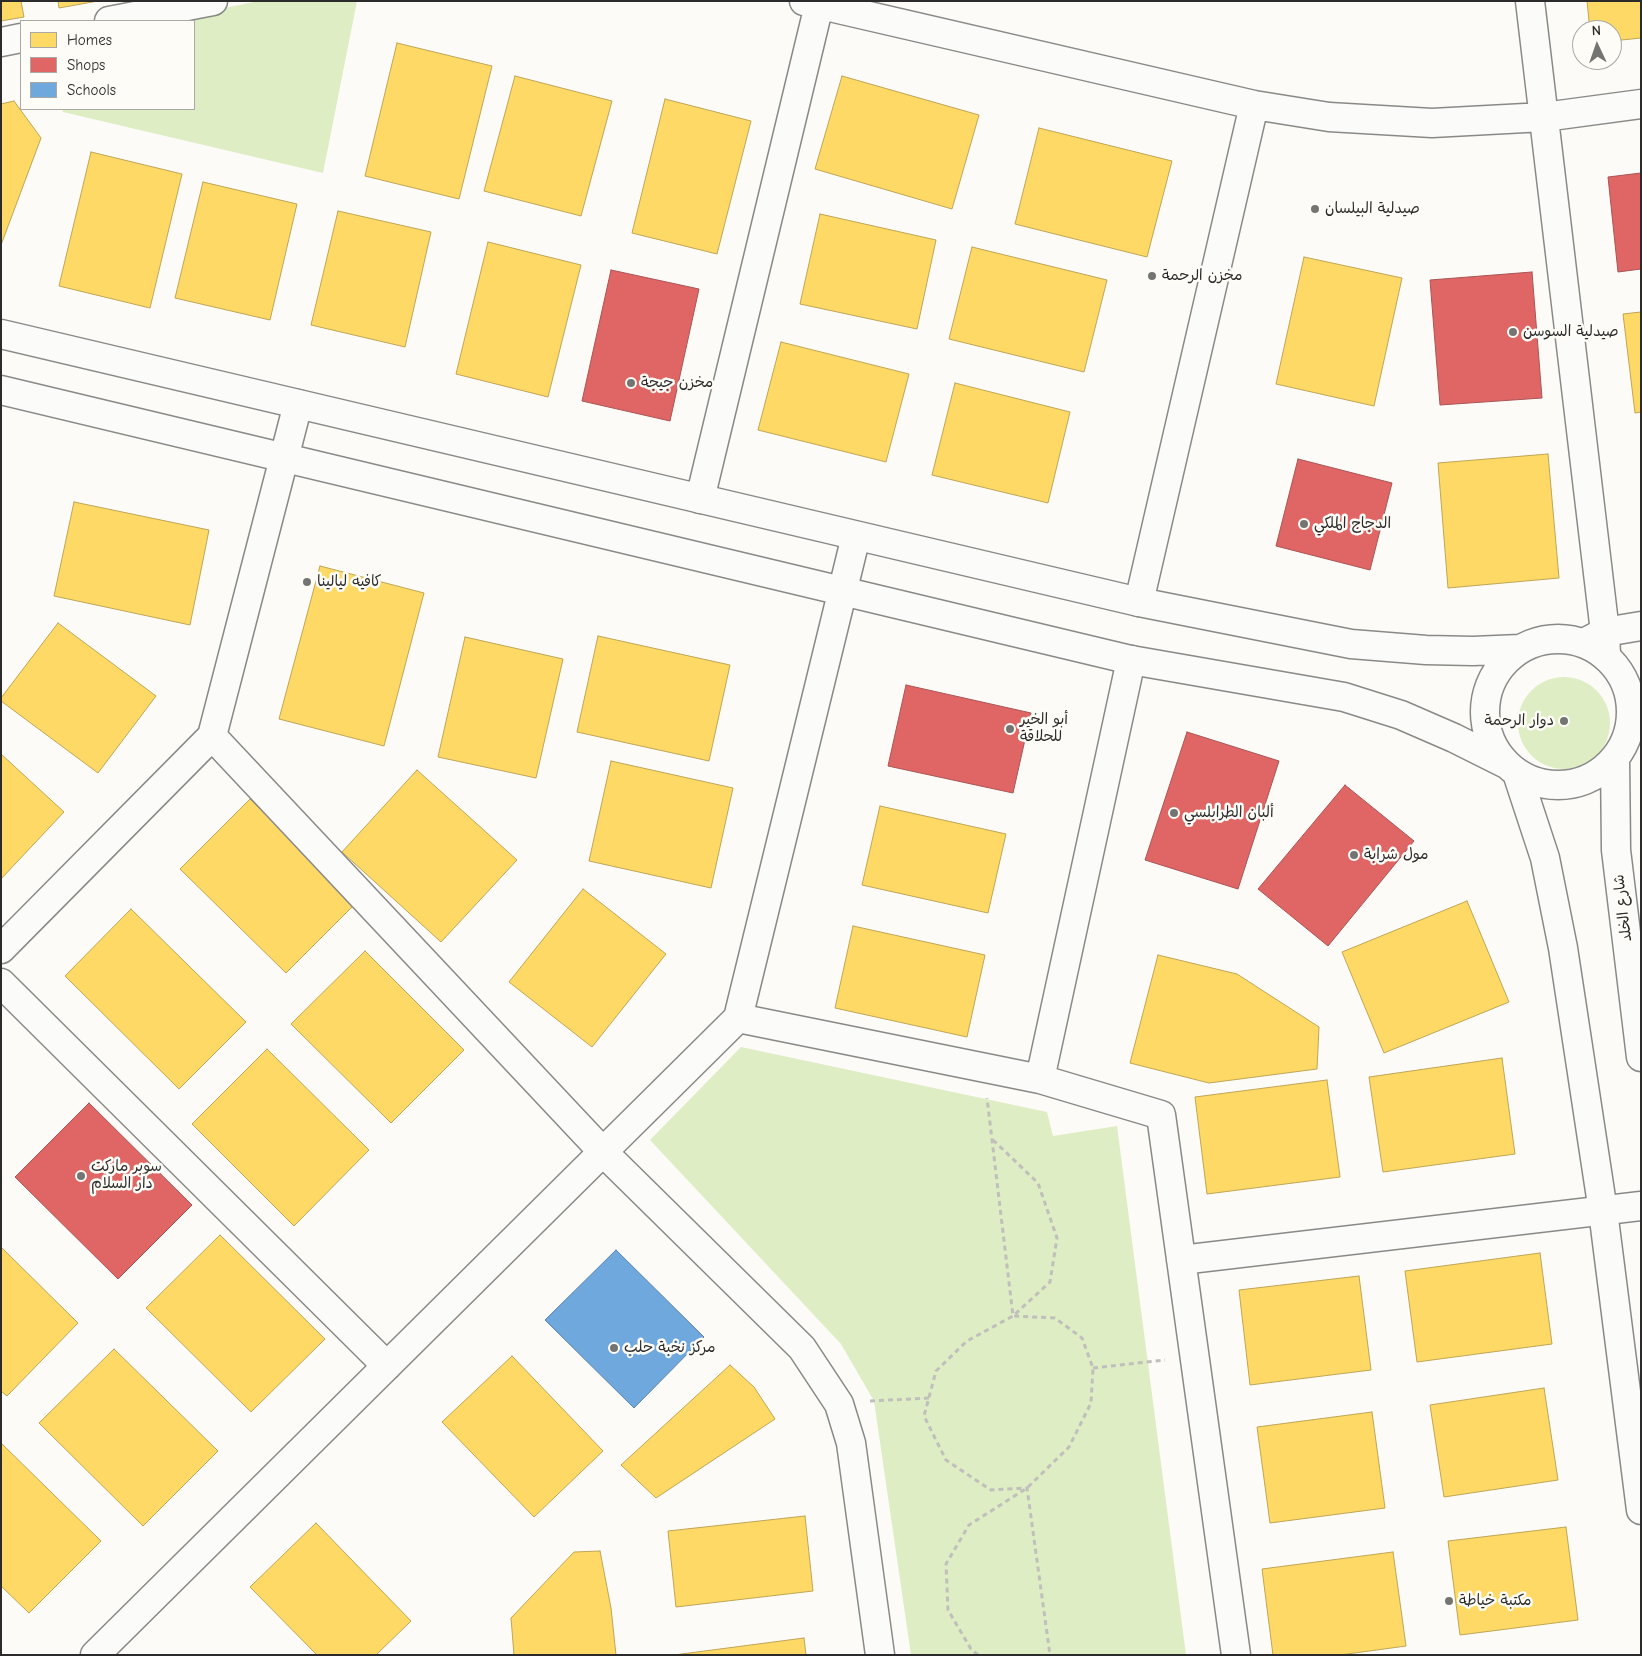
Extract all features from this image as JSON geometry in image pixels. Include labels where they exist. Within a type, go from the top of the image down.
[{"type":"street","points":[[114,20],[213,1]]},
{"type":"street","points":[[1,390],[1131,660],[1344,698],[1401,715],[1454,738],[1542,783],[1569,784],[1595,776],[1615,758],[1636,722],[1631,699],[1622,675],[1598,644],[1544,117],[1530,1]]},
{"type":"street","points":[[700,499],[812,3],[1254,104],[1329,117],[1432,122],[1544,117],[1641,104]]},
{"type":"street","points":[[1,42],[20,38]]},
{"type":"street","points":[[1139,602],[1254,104]]},
{"type":"street","points":[[1,334],[1139,602],[1351,644],[1426,650],[1520,649]]},
{"type":"street","points":[[1,949],[212,736],[298,404]]},
{"type":"street","points":[[95,1655],[738,1018],[856,536]]},
{"type":"street","points":[[1641,626],[1598,644],[1562,639],[1540,640],[1520,649],[1503,664],[1491,682],[1485,703],[1486,725],[1493,746],[1512,768],[1545,858],[1563,948],[1603,1211],[1641,1510]]},
{"type":"street","points":[[1040,1079],[1131,660]]},
{"type":"street","points":[[212,736],[603,1152],[802,1348],[839,1404],[851,1443],[880,1655]]},
{"type":"street","name":"شارع الخلد","points":[[1615,758],[1616,850],[1641,1057]]},
{"type":"street","points":[[1,983],[387,1366]]},
{"type":"street","points":[[738,1018],[1040,1079],[1161,1115],[1236,1655]]},
{"type":"street","points":[[1181,1260],[1641,1206]]},
{"type":"path","points":[[984,1068],[1013,1316]]},
{"type":"path","points":[[992,1140],[1038,1183],[1057,1238],[1050,1282],[1013,1316],[967,1341],[936,1371],[924,1416],[946,1460],[991,1490],[1027,1488]]},
{"type":"path","points":[[978,1655],[971,1649],[948,1610],[946,1564],[969,1526],[1027,1488],[1069,1447],[1091,1403],[1093,1368],[1082,1338],[1055,1318],[1013,1316]]},
{"type":"path","points":[[1093,1368],[1194,1357]]},
{"type":"path","points":[[839,1404],[929,1398]]},
{"type":"path","points":[[1027,1488],[1050,1655]]},
{"type":"green space","points":[[259,1],[357,1],[323,173],[63,112],[62,110],[195,110],[195,20],[165,20]]},
{"type":"green space","points":[[1564,677],[1581,681],[1596,691],[1606,706],[1610,723],[1606,740],[1596,755],[1581,765],[1564,769],[1547,765],[1532,755],[1522,740],[1518,723],[1522,706],[1532,691],[1547,681]]},
{"type":"green space","points":[[741,1047],[1047,1112],[1053,1136],[1117,1126],[1186,1655],[911,1655],[874,1401],[841,1344],[650,1140]]},
{"type":"building: Homes","points":[[1,1],[21,1],[24,17],[1,21]]},
{"type":"building: Homes","points":[[58,1],[98,1],[59,8]]},
{"type":"building: Homes","points":[[1587,1],[1641,1],[1641,38],[1622,40],[1622,20],[1589,20]]},
{"type":"building: Homes","points":[[397,43],[492,66],[459,199],[365,176]]},
{"type":"building: Homes","points":[[515,76],[612,101],[581,216],[484,191]]},
{"type":"building: Homes","points":[[842,76],[979,115],[952,209],[815,169]]},
{"type":"building: Homes","points":[[665,99],[751,121],[717,254],[632,233]]},
{"type":"building: Homes","points":[[14,101],[41,138],[1,245],[1,104]]},
{"type":"building: Homes","points":[[1039,128],[1172,161],[1147,257],[1015,224]]},
{"type":"building: Homes","points":[[91,152],[182,174],[150,308],[59,286]]},
{"type":"building: Homes","points":[[203,182],[297,204],[270,320],[175,298]]},
{"type":"building: Homes","points":[[338,211],[431,232],[405,347],[311,325]]},
{"type":"building: Homes","points":[[820,214],[936,240],[917,329],[800,304]]},
{"type":"building: Homes","points":[[488,242],[581,265],[548,397],[456,374]]},
{"type":"building: Homes","points":[[972,247],[1107,280],[1084,372],[949,339]]},
{"type":"building: Homes","points":[[1304,257],[1402,278],[1374,406],[1276,384]]},
{"type":"building: Homes","points":[[1641,312],[1641,412],[1635,413],[1623,314]]},
{"type":"building: Homes","points":[[781,342],[909,374],[886,462],[758,430]]},
{"type":"building: Homes","points":[[955,383],[1070,412],[1048,503],[932,475]]},
{"type":"building: Homes","points":[[1548,454],[1559,578],[1448,588],[1438,463]]},
{"type":"building: Homes","points":[[74,502],[209,530],[190,625],[54,596]]},
{"type":"building: Homes","points":[[320,566],[424,593],[384,746],[279,719]]},
{"type":"building: Homes","points":[[58,623],[156,696],[98,773],[1,701],[1,698]]},
{"type":"building: Homes","points":[[598,636],[730,665],[709,761],[577,732]]},
{"type":"building: Homes","points":[[465,637],[563,659],[536,778],[438,757]]},
{"type":"building: Homes","points":[[1,754],[64,812],[1,879]]},
{"type":"building: Homes","points":[[611,761],[733,788],[711,888],[589,861]]},
{"type":"building: Homes","points":[[417,770],[517,860],[441,942],[342,852]]},
{"type":"building: Homes","points":[[250,799],[355,904],[286,973],[180,869]]},
{"type":"building: Homes","points":[[880,806],[1006,834],[988,913],[862,885]]},
{"type":"building: Homes","points":[[583,889],[666,954],[592,1047],[509,982]]},
{"type":"building: Homes","points":[[1467,901],[1509,1002],[1384,1053],[1342,952]]},
{"type":"building: Homes","points":[[131,909],[246,1022],[179,1089],[65,976]]},
{"type":"building: Homes","points":[[853,926],[985,955],[967,1037],[835,1008]]},
{"type":"building: Homes","points":[[365,951],[464,1050],[391,1123],[291,1024]]},
{"type":"building: Homes","points":[[1158,955],[1237,974],[1319,1027],[1317,1069],[1209,1083],[1130,1063]]},
{"type":"building: Homes","points":[[267,1049],[369,1150],[294,1226],[192,1124]]},
{"type":"building: Homes","points":[[1502,1058],[1515,1154],[1383,1172],[1369,1077]]},
{"type":"building: Homes","points":[[1327,1080],[1340,1177],[1207,1194],[1195,1097]]},
{"type":"building: Homes","points":[[220,1235],[325,1339],[251,1412],[146,1308]]},
{"type":"building: Homes","points":[[1,1247],[78,1323],[7,1396],[1,1391]]},
{"type":"building: Homes","points":[[1540,1253],[1552,1344],[1417,1362],[1405,1271]]},
{"type":"building: Homes","points":[[1359,1276],[1371,1370],[1250,1385],[1239,1290]]},
{"type":"building: Homes","points":[[114,1349],[218,1451],[143,1526],[39,1423]]},
{"type":"building: Homes","points":[[512,1356],[603,1451],[534,1517],[442,1422]]},
{"type":"building: Homes","points":[[730,1365],[754,1387],[775,1419],[656,1498],[621,1465]]},
{"type":"building: Homes","points":[[1544,1388],[1558,1480],[1444,1497],[1430,1405]]},
{"type":"building: Homes","points":[[1372,1412],[1385,1508],[1270,1523],[1257,1427]]},
{"type":"building: Homes","points":[[1,1443],[101,1541],[29,1613],[1,1586]]},
{"type":"building: Homes","points":[[805,1516],[813,1591],[676,1607],[668,1531]]},
{"type":"building: Homes","points":[[316,1523],[411,1621],[376,1655],[317,1655],[250,1587]]},
{"type":"building: Homes","points":[[1566,1527],[1578,1620],[1460,1635],[1448,1541]]},
{"type":"building: Homes","points":[[600,1551],[611,1608],[616,1655],[514,1655],[511,1618],[574,1552]]},
{"type":"building: Homes","points":[[1393,1552],[1406,1646],[1340,1655],[1273,1655],[1262,1569]]},
{"type":"building: Homes","points":[[804,1638],[806,1655],[674,1655]]},
{"type":"building: Shops","points":[[1641,173],[1641,269],[1618,272],[1608,177]]},
{"type":"building: Shops","points":[[611,270],[699,289],[670,421],[582,401]]},
{"type":"building: Shops","points":[[1532,272],[1542,398],[1440,405],[1430,280]]},
{"type":"building: Shops","points":[[1298,459],[1392,483],[1370,570],[1276,546]]},
{"type":"building: Shops","points":[[906,685],[1031,713],[1013,793],[888,766]]},
{"type":"building: Shops","points":[[1187,732],[1279,761],[1238,889],[1145,860]]},
{"type":"building: Shops","points":[[1345,785],[1414,841],[1328,946],[1258,889]]},
{"type":"building: Shops","points":[[89,1103],[192,1205],[118,1279],[15,1177]]},
{"type":"building: Schools","points":[[616,1250],[704,1337],[634,1408],[545,1320]]},
{"type":"place","name":"صيدلية البيلسان","points":[[1315,209]]},
{"type":"place","name":"مخزن الرحمة","points":[[1152,276]]},
{"type":"place","name":"صيدلية السوسن","points":[[1513,332]]},
{"type":"place","name":"مخزن جيجة","points":[[631,383]]},
{"type":"place","name":"الدجاج الملكي","points":[[1304,524]]},
{"type":"place","name":"كافيه ليالينا","points":[[307,582]]},
{"type":"place","name":"دوار الرحمة","points":[[1564,721]]},
{"type":"place","name":"أبو الخير للحلاقة","points":[[1010,729]]},
{"type":"place","name":"ألبان الطرابلسي","points":[[1174,813]]},
{"type":"place","name":"مول شرابة","points":[[1354,855]]},
{"type":"place","name":"سوبر ماركت دار السلام","points":[[81,1176]]},
{"type":"place","name":"مركز نخبة حلب","points":[[614,1348]]},
{"type":"place","name":"مكتبة خياطة","points":[[1449,1601]]}]
